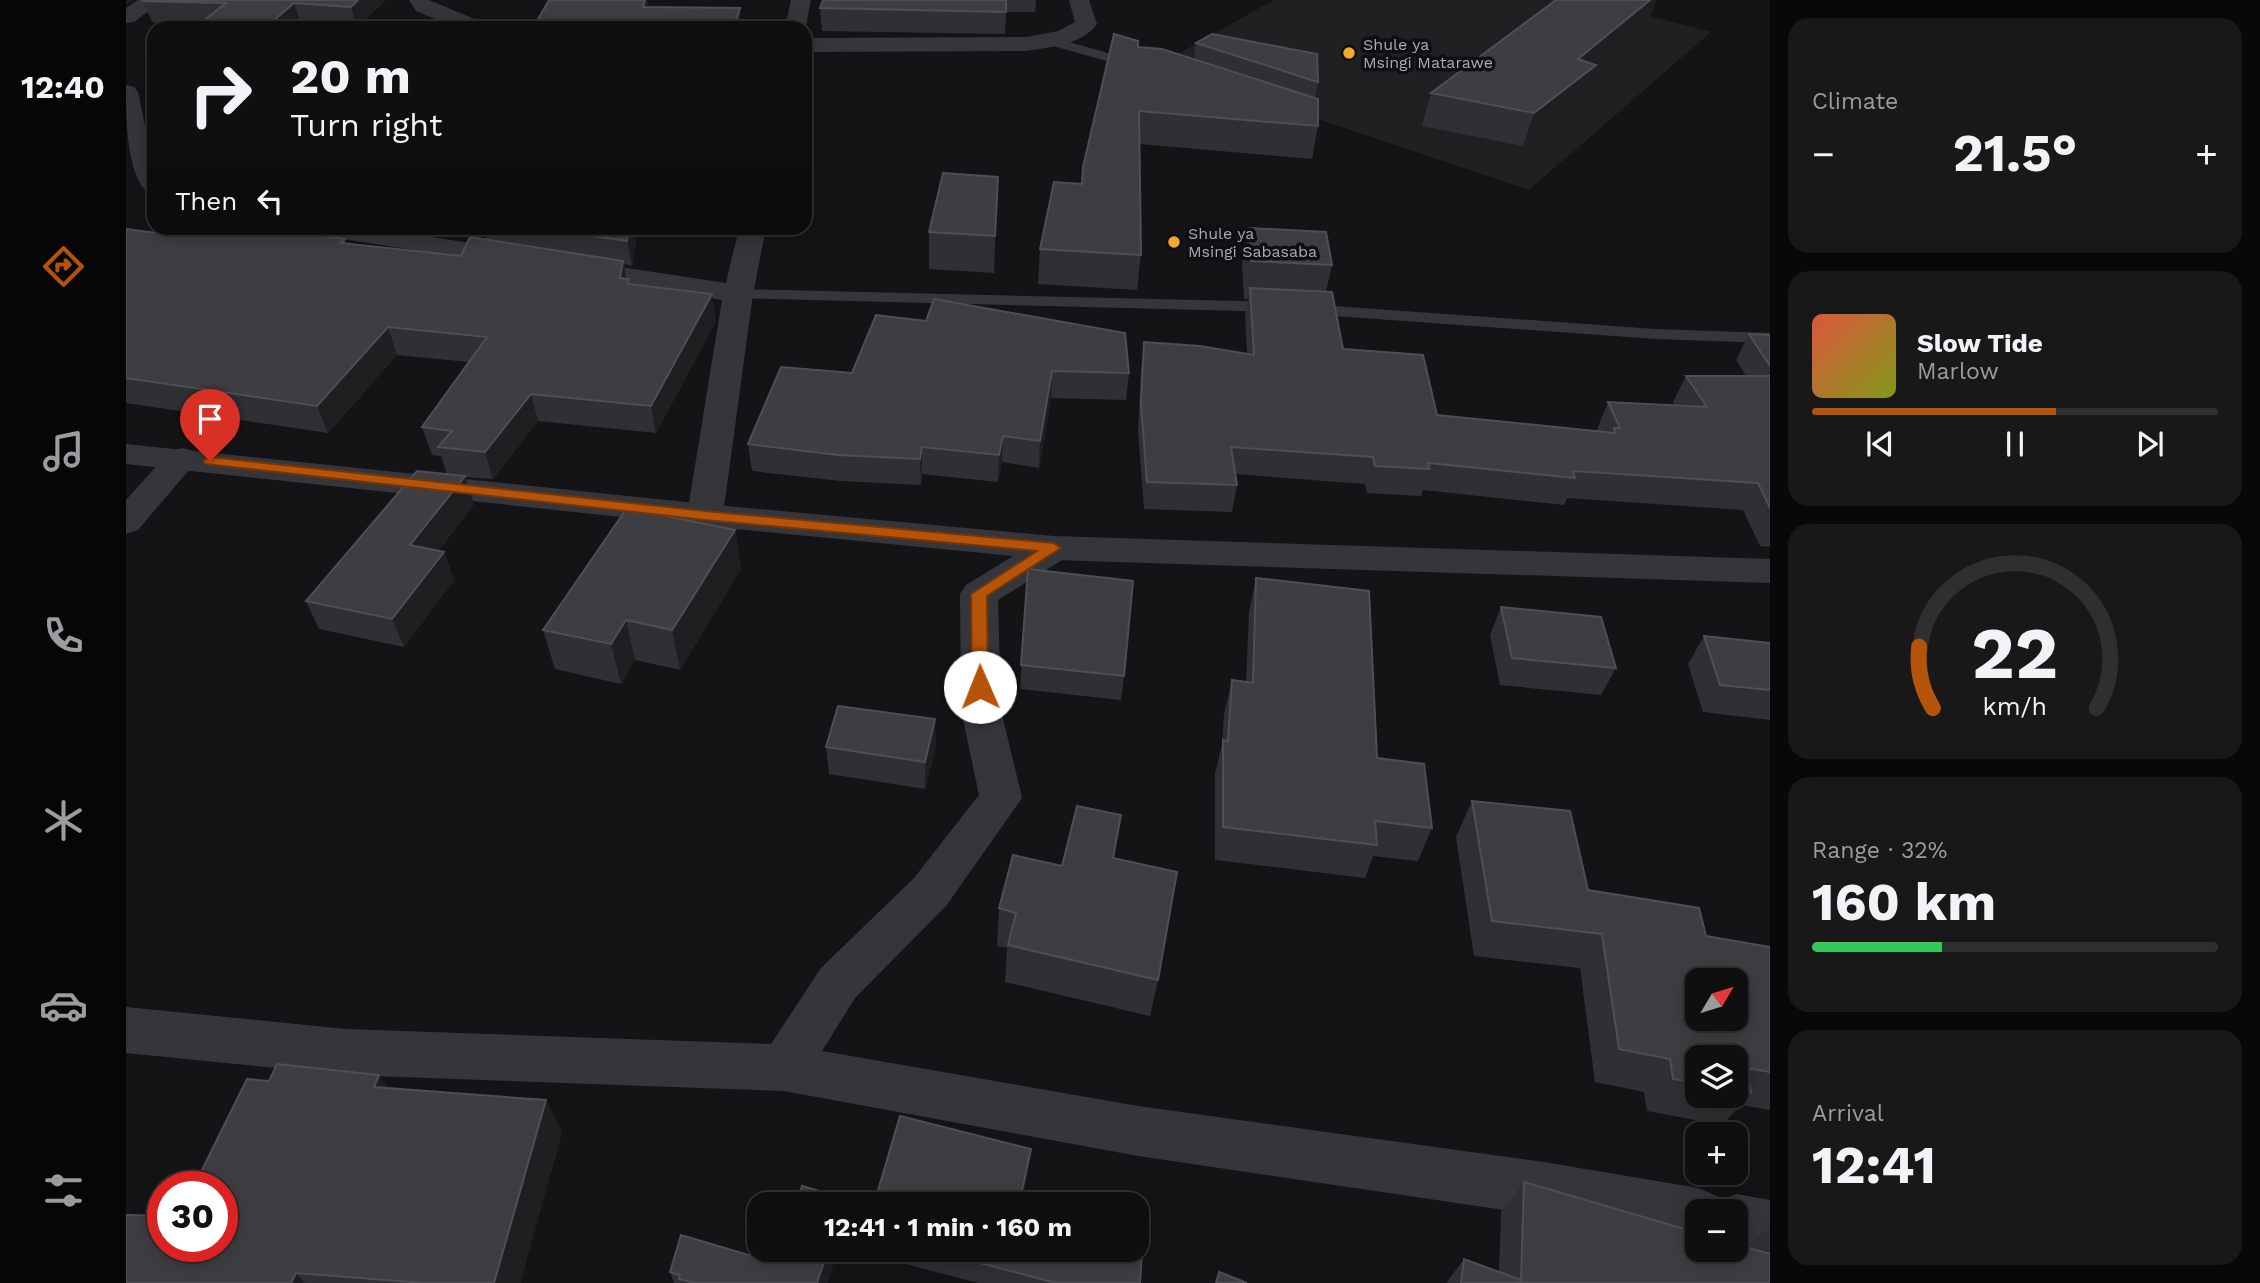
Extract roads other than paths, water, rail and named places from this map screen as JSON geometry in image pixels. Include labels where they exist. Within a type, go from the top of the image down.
[{"type":"street","points":[[126,17],[153,0]]},
{"type":"street","points":[[419,0],[422,7],[458,21]]},
{"type":"street","points":[[797,21],[801,0]]},
{"type":"street","points":[[812,44],[1027,44],[1078,32],[1086,24],[1079,0]]},
{"type":"street","points":[[126,92],[143,177],[147,181]]},
{"type":"street","points":[[411,235],[543,262],[738,294]]},
{"type":"street","points":[[705,515],[738,294],[751,235]]},
{"type":"street","points":[[126,454],[705,515],[1054,548],[1770,571]]},
{"type":"street","points":[[126,522],[182,458]]},
{"type":"street","points":[[784,1068],[838,983],[930,892],[1001,798],[981,710],[979,594],[1054,548]]},
{"type":"street","points":[[126,1030],[346,1052],[784,1068],[1138,1131],[1544,1189],[1685,1213]]},
{"type":"street","points":[[1748,1223],[1770,1227]]},
{"type":"lane","points":[[1048,40],[1157,73]]},
{"type":"lane","points":[[738,294],[1278,307],[1655,334],[1770,338]]},
{"type":"place","name":"Shule ya Msingi Matarawe","points":[[1349,53]]},
{"type":"place","name":"Shule ya Msingi Sabasaba","points":[[1174,242]]}]
